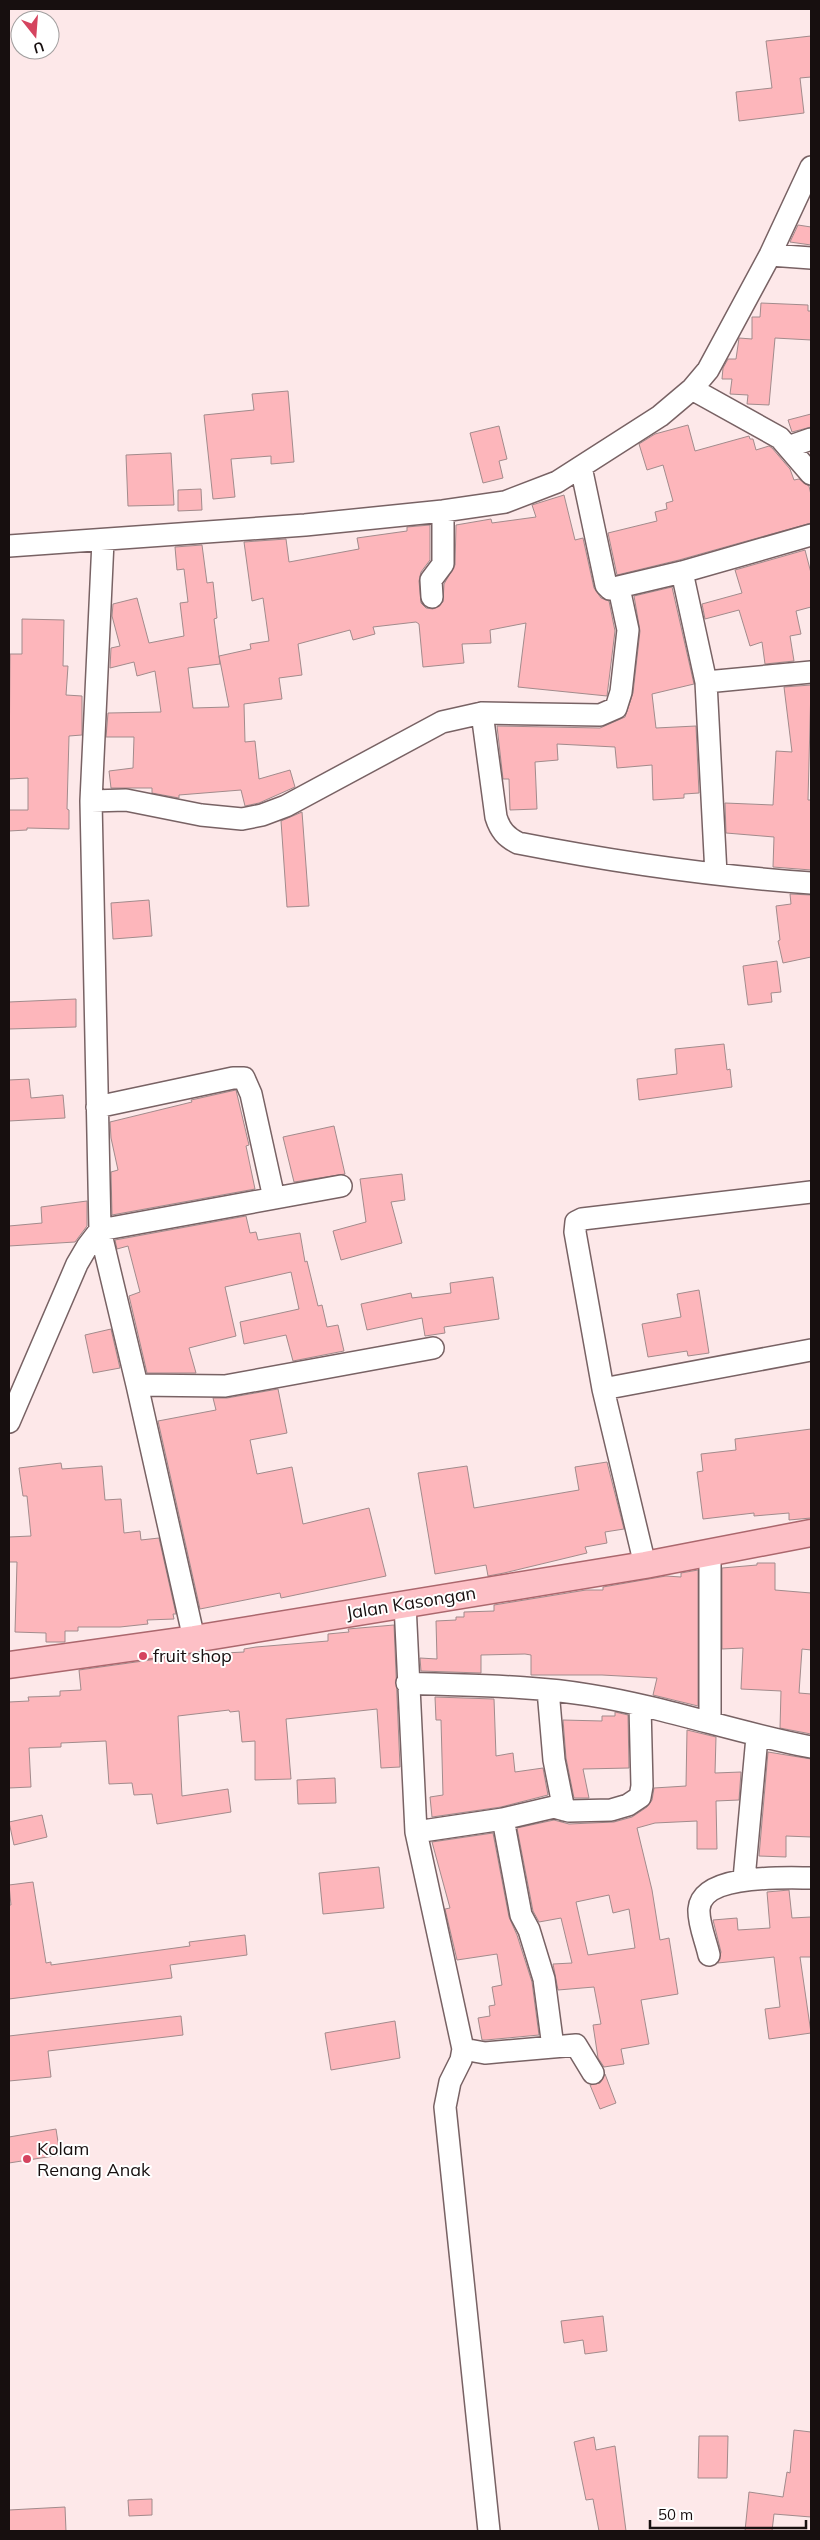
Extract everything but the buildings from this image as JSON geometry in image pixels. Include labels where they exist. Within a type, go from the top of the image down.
[{"type":"main road","name":"Jalan Kasongan","points":[[9,1665],[194,1639],[645,1565],[710,1554],[811,1533]]},
{"type":"street","points":[[9,546],[103,541],[305,525],[443,511],[514,499],[557,482],[660,416],[692,389],[717,354],[770,255],[811,167]]},
{"type":"street","points":[[770,255],[811,258]]},
{"type":"street","points":[[692,389],[780,438],[811,474]]},
{"type":"street","points":[[788,447],[811,438]]},
{"type":"street","points":[[581,467],[606,585],[610,589],[682,572],[811,535]]},
{"type":"street","points":[[432,597],[431,580],[443,564],[443,511]]},
{"type":"street","points":[[103,541],[91,801],[100,1230],[194,1639]]},
{"type":"street","points":[[682,572],[706,682],[716,874]]},
{"type":"street","points":[[91,801],[126,800],[201,815],[242,819],[262,815],[286,806],[419,732],[442,722],[482,713],[600,715],[616,708],[620,700],[628,630],[619,588]]},
{"type":"street","points":[[706,682],[811,672]]},
{"type":"street","points":[[482,713],[496,817],[502,832],[509,839],[518,843],[607,861],[811,883]]},
{"type":"street","points":[[97,1107],[233,1078],[244,1078],[251,1094],[274,1198]]},
{"type":"street","points":[[9,1422],[77,1264],[100,1230],[341,1186]]},
{"type":"street","points":[[645,1565],[603,1389],[574,1226],[578,1220],[811,1192]]},
{"type":"street","points":[[137,1385],[225,1386],[433,1348]]},
{"type":"street","points":[[603,1389],[811,1350]]},
{"type":"street","points":[[710,1554],[710,1722]]},
{"type":"street","points":[[405,1604],[407,1683],[416,1832],[463,2049],[461,2060],[450,2082],[445,2107],[489,2531]]},
{"type":"street","points":[[407,1683],[548,1690],[591,1695],[710,1722],[756,1737],[811,1748]]},
{"type":"street","points":[[548,1690],[554,1760],[564,1810]]},
{"type":"street","points":[[416,1832],[503,1819],[554,1807],[564,1810],[611,1810],[628,1805],[640,1797],[642,1786],[640,1706]]},
{"type":"street","points":[[744,1879],[756,1737]]},
{"type":"street","points":[[503,1819],[521,1915],[529,1930],[544,1979],[553,2047]]},
{"type":"street","points":[[709,1954],[699,1911],[701,1902],[716,1888],[744,1879],[811,1878]]},
{"type":"street","points":[[463,2049],[485,2053],[576,2045],[593,2073]]},
{"type":"place","name":"fruit shop","points":[[143,1656]]},
{"type":"place","name":"Kolam Renang Anak","points":[[27,2159]]}]
